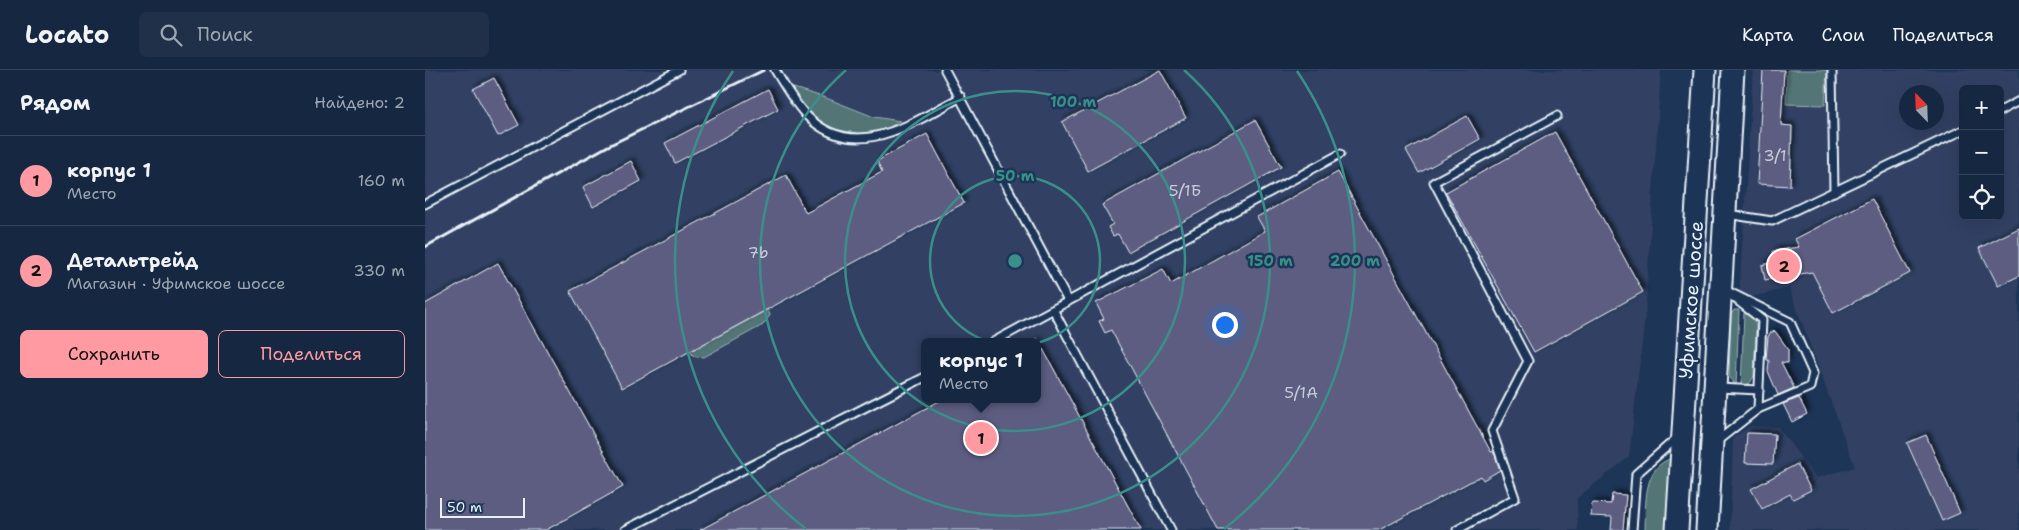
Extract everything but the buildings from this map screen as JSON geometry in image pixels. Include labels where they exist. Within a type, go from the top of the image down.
[{"type":"main road","name":"Уфимское шоссе","points":[[1677,530],[1705,70]]},
{"type":"main road","name":"Уфимское шоссе","points":[[1707,530],[1720,288],[1720,213],[1733,70]]},
{"type":"lane","points":[[425,204],[679,70]]},
{"type":"lane","points":[[775,70],[791,96],[806,115],[825,130],[850,137],[877,138],[895,132],[961,97]]},
{"type":"lane","points":[[945,70],[1069,301]]},
{"type":"lane","points":[[1832,70],[1834,192]]},
{"type":"lane","points":[[2004,109],[2019,101]]},
{"type":"lane","points":[[1457,530],[1515,498],[1492,431],[1528,361],[1434,182],[1557,116]]},
{"type":"lane","points":[[1720,213],[1772,221],[1959,132]]},
{"type":"lane","points":[[1001,338],[1054,311],[1069,301],[1340,154]]},
{"type":"lane","points":[[1720,288],[1762,320],[1758,409]]},
{"type":"lane","points":[[1712,445],[1758,409],[1810,387],[1813,373],[1790,322],[1720,288]]},
{"type":"lane","points":[[1054,311],[1171,530]]},
{"type":"lane","points":[[625,530],[921,379]]},
{"type":"lane","points":[[1715,388],[1759,390]]},
{"type":"lane","points":[[1631,530],[1636,474],[1682,433]]},
{"type":"shaded area","points":[[425,70],[1661,70],[1645,317],[1629,457],[1577,498],[1578,530],[425,530]]},
{"type":"shaded area","points":[[1753,70],[2019,70],[2019,530],[1730,530],[1733,438],[1750,426],[1778,427],[1816,478],[1855,467],[1789,288],[1739,300]]},
{"type":"green space","points":[[1787,70],[1827,70],[1825,105],[1786,104]]},
{"type":"green space","points":[[787,86],[826,98],[874,117],[900,121],[883,131],[864,134],[825,128]]},
{"type":"green space","points":[[768,310],[770,315],[763,325],[704,357],[694,356],[690,352]]},
{"type":"green space","points":[[1734,310],[1739,310],[1736,386],[1729,376],[1731,315]]},
{"type":"green space","points":[[1744,313],[1753,319],[1756,324],[1754,376],[1750,383],[1741,387]]},
{"type":"green space","points":[[1673,458],[1668,530],[1645,530],[1646,498],[1651,477],[1663,462]]},
{"type":"railway","points":[[425,247],[608,146],[764,70]]},
{"type":"place","name":"Детальтрейд","points":[[1784,266]]},
{"type":"place","name":"корпус 1","points":[[981,438]]}]
